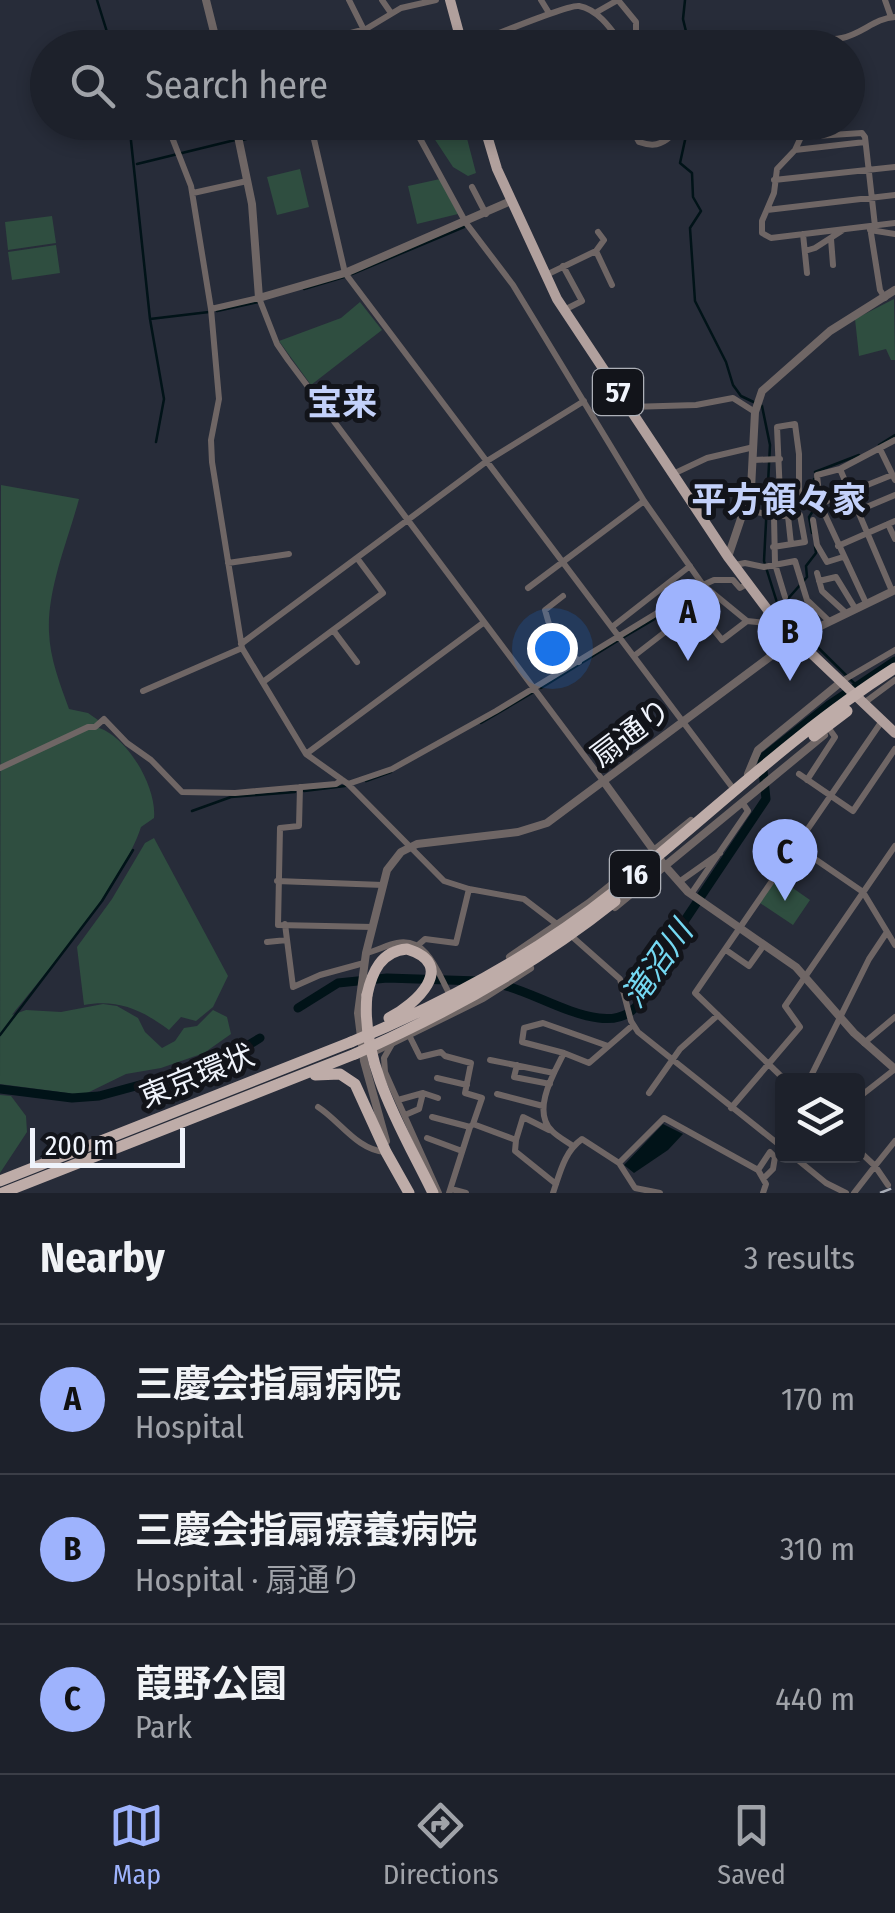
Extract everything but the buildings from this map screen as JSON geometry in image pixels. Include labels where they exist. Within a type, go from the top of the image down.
[{"type":"highway","name":"16","points":[[306,1071],[476,984],[576,920],[822,719],[895,668]]},
{"type":"highway","name":"16","points":[[306,1071],[318,1055],[478,995],[580,929],[754,783],[895,678]]},
{"type":"highway","points":[[352,1045],[400,1012],[422,996],[430,980],[427,963],[412,950],[395,950],[377,966],[364,996],[371,1054],[418,1162],[436,1193]]},
{"type":"highway","points":[[306,1071],[334,1073],[350,1080],[362,1096],[386,1152],[410,1193],[420,1183],[418,1162]]},
{"type":"highway","name":"東京環状","points":[[2,1193],[219,1108],[255,1098],[306,1071]]},
{"type":"highway","name":"東京環状","points":[[0,1181],[306,1071]]},
{"type":"main road","points":[[450,0],[458,30]]},
{"type":"main road","name":"57","points":[[489,140],[511,201],[564,310],[731,561],[794,639],[895,733]]},
{"type":"street","points":[[206,0],[214,30]]},
{"type":"street","points":[[349,0],[366,30],[391,13],[436,0]]},
{"type":"street","points":[[382,0],[391,13]]},
{"type":"street","points":[[541,0],[550,13]]},
{"type":"street","points":[[595,13],[618,0],[636,22],[636,30]]},
{"type":"street","points":[[863,30],[893,17],[885,0]]},
{"type":"street","points":[[512,30],[569,6],[595,13],[610,30]]},
{"type":"street","points":[[173,140],[193,193],[211,309],[219,399],[211,440],[212,462],[242,646],[306,754],[345,782],[444,881],[524,899],[574,938],[620,979],[632,1023],[775,1140]]},
{"type":"street","points":[[239,140],[248,181],[260,298],[275,339],[288,360],[665,866],[692,896],[806,977],[864,1043],[895,1069],[865,1093]]},
{"type":"street","points":[[314,140],[345,273],[732,787]]},
{"type":"street","points":[[421,140],[466,223],[514,285],[644,502],[703,585],[747,621],[767,624],[776,632]]},
{"type":"street","points":[[639,140],[654,146],[664,140]]},
{"type":"street","points":[[885,298],[880,290],[872,227],[866,142],[794,150],[777,170],[762,233],[771,238],[872,227],[895,224]]},
{"type":"street","points":[[774,180],[895,166]]},
{"type":"street","points":[[193,193],[248,181]]},
{"type":"street","points":[[472,187],[486,214]]},
{"type":"street","points":[[766,210],[895,195]]},
{"type":"street","points":[[211,309],[345,273],[511,201]]},
{"type":"street","points":[[872,227],[895,234]]},
{"type":"street","points":[[805,250],[843,230]]},
{"type":"street","points":[[545,276],[596,251],[604,240],[598,232]]},
{"type":"street","points":[[803,234],[808,272]]},
{"type":"street","points":[[830,239],[833,265]]},
{"type":"street","points":[[596,251],[612,285]]},
{"type":"street","points":[[563,266],[582,301],[564,310]]},
{"type":"street","points":[[830,621],[807,600],[795,562],[731,561],[749,495],[755,412],[762,391],[776,377],[830,331],[895,290]]},
{"type":"street","points":[[628,408],[696,405],[733,398],[755,412]]},
{"type":"street","points":[[143,691],[242,646],[487,461],[584,401]]},
{"type":"street","points":[[749,495],[780,495],[799,495],[800,454],[795,424],[777,427],[780,495]]},
{"type":"street","points":[[866,603],[820,504],[817,475],[840,469],[895,440]]},
{"type":"street","points":[[673,474],[707,458],[754,447]]},
{"type":"street","points":[[820,504],[894,478],[880,450]]},
{"type":"street","points":[[753,460],[780,459]]},
{"type":"street","points":[[840,469],[894,591]]},
{"type":"street","points":[[857,512],[895,496]]},
{"type":"street","points":[[528,588],[644,502]]},
{"type":"street","points":[[746,509],[774,516],[800,515],[805,542],[773,547]]},
{"type":"street","points":[[802,525],[825,514]]},
{"type":"street","points":[[774,516],[775,564],[785,597]]},
{"type":"street","points":[[788,516],[790,544]]},
{"type":"street","points":[[812,520],[827,562],[842,556]]},
{"type":"street","points":[[838,546],[892,523],[895,539]]},
{"type":"street","points":[[228,563],[289,554]]},
{"type":"street","points":[[263,682],[383,592],[357,558]]},
{"type":"street","points":[[612,627],[690,566]]},
{"type":"street","points":[[846,613],[822,591],[818,577],[836,577],[855,608]]},
{"type":"street","points":[[0,768],[95,727],[104,719],[182,792],[235,793],[345,782],[392,769],[534,690],[703,585],[714,580],[733,580],[740,588],[747,584]]},
{"type":"street","name":"扇通り","points":[[410,847],[536,828],[604,782],[794,639],[894,591]]},
{"type":"street","points":[[562,596],[545,610],[549,624],[579,662]]},
{"type":"street","points":[[634,656],[696,608],[722,640],[747,621]]},
{"type":"street","points":[[306,754],[483,623]]},
{"type":"street","points":[[333,630],[357,662]]},
{"type":"street","points":[[364,996],[375,1014],[384,1018],[416,1008],[558,926],[750,772],[758,750],[895,650]]},
{"type":"street","points":[[371,1054],[492,992],[574,938],[895,678]]},
{"type":"street","points":[[778,1073],[696,993],[882,721]]},
{"type":"street","points":[[807,780],[835,737],[830,730]]},
{"type":"street","points":[[800,774],[853,811],[895,749]]},
{"type":"street","points":[[300,788],[299,826],[280,828],[278,925],[373,926]]},
{"type":"street","points":[[692,896],[748,811],[742,802]]},
{"type":"street","points":[[796,846],[863,892],[895,944]]},
{"type":"street","points":[[731,1108],[800,1027],[785,1006],[895,846]]},
{"type":"street","points":[[399,1176],[377,1113],[358,1021],[364,996],[364,963],[383,886],[391,863],[410,847]]},
{"type":"street","points":[[679,882],[721,853]]},
{"type":"street","points":[[277,881],[383,886]]},
{"type":"street","points":[[417,946],[425,938],[456,943],[469,889]]},
{"type":"street","points":[[285,924],[292,987],[364,963],[400,942],[417,946],[432,959],[460,1010]]},
{"type":"street","points":[[813,1073],[868,959],[887,932]]},
{"type":"street","points":[[267,942],[286,940]]},
{"type":"street","points":[[725,950],[749,966],[764,945]]},
{"type":"street","points":[[649,1094],[680,1048],[718,1015]]},
{"type":"street","points":[[864,1043],[895,1017]]},
{"type":"street","points":[[358,1021],[367,1055],[405,1116],[436,1193]]},
{"type":"street","points":[[609,1046],[543,1023],[524,1028],[522,1042],[589,1062],[609,1046],[632,1023]]},
{"type":"street","points":[[409,1035],[420,1057],[440,1052],[471,1063],[465,1093],[482,1098],[450,1191],[466,1193]]},
{"type":"street","points":[[392,1044],[384,1066],[395,1102]]},
{"type":"street","points":[[550,1130],[543,1106],[564,1053]]},
{"type":"street","points":[[490,1060],[554,1073]]},
{"type":"street","points":[[516,1064],[514,1077],[550,1084]]},
{"type":"street","points":[[437,1078],[467,1085]]},
{"type":"street","points":[[395,1102],[423,1093],[438,1098]]},
{"type":"street","points":[[405,1116],[419,1109],[423,1093]]},
{"type":"street","points":[[497,1094],[543,1106]]},
{"type":"street","points":[[318,1106],[347,1134],[376,1152],[386,1152]]},
{"type":"street","points":[[432,1117],[516,1140]]},
{"type":"street","points":[[573,1146],[523,1117],[515,1151],[554,1189],[559,1170],[573,1146],[582,1139],[619,1163],[635,1188],[660,1193]]},
{"type":"street","points":[[619,1163],[664,1118],[761,1174]]},
{"type":"street","points":[[426,1138],[462,1150]]},
{"type":"street","points":[[854,1193],[895,1141]]},
{"type":"street","points":[[865,1157],[890,1182]]},
{"type":"street","points":[[761,1174],[776,1163]]},
{"type":"street","points":[[802,1163],[846,1193]]},
{"type":"street","points":[[761,1174],[763,1193]]},
{"type":"green space","points":[[435,140],[467,140],[476,173],[468,176],[453,167]]},
{"type":"green space","points":[[300,169],[309,207],[277,215],[267,177]]},
{"type":"green space","points":[[440,179],[458,214],[417,224],[408,186]]},
{"type":"green space","points":[[52,216],[56,243],[8,250],[5,222]]},
{"type":"green space","points":[[56,245],[60,273],[12,280],[8,252]]},
{"type":"green space","points":[[894,299],[895,360],[891,360],[886,349],[859,356],[855,319]]},
{"type":"green space","points":[[360,302],[382,330],[311,385],[279,341],[341,318]]},
{"type":"green space","points":[[1,485],[79,499],[51,599],[49,632],[53,662],[69,709],[98,720],[96,727],[119,740],[129,751],[145,778],[154,806],[154,818],[141,827],[118,874],[12,1015],[26,1010],[61,1012],[103,1004],[117,1006],[138,1018],[145,1032],[162,1048],[175,1041],[184,1028],[197,1026],[213,1010],[227,1017],[231,1034],[204,1053],[161,1068],[126,1074],[83,1095],[0,1084]]},
{"type":"green space","points":[[154,838],[228,976],[213,1007],[196,1021],[181,1017],[169,1030],[129,1008],[84,1005],[77,947],[112,899],[145,843]]},
{"type":"green space","points":[[777,877],[810,900],[793,925],[760,903]]},
{"type":"green space","points":[[0,1095],[11,1096],[26,1116],[27,1132],[0,1173]]},
{"type":"shaded area","points":[[663,1124],[683,1134],[668,1150],[634,1173],[624,1165]]},
{"type":"waterway","points":[[97,0],[106,30]]},
{"type":"waterway","points":[[685,0],[686,30]]},
{"type":"waterway","points":[[131,140],[150,319],[164,399],[156,442]]},
{"type":"waterway","points":[[137,164],[235,140]]},
{"type":"waterway","points":[[685,140],[680,163],[692,173],[693,197],[701,211],[690,228],[695,301],[726,362],[733,385],[741,396],[762,406],[770,445],[764,561],[779,609]]},
{"type":"waterway","points":[[352,274],[464,227]]},
{"type":"waterway","points":[[304,289],[344,277]]},
{"type":"waterway","points":[[217,311],[258,302]]},
{"type":"waterway","points":[[150,319],[209,312]]},
{"type":"waterway","points":[[879,445],[895,435]]},
{"type":"waterway","points":[[815,472],[859,455]]},
{"type":"waterway","points":[[812,533],[809,517],[817,505],[814,479]]},
{"type":"waterway","points":[[815,546],[816,553],[806,566],[807,577],[779,609],[857,686]]},
{"type":"waterway","points":[[624,637],[701,592]]},
{"type":"waterway","points":[[541,688],[619,640]]},
{"type":"waterway","name":"滝沼川","points":[[498,984],[595,1018],[614,1018],[630,1012],[642,998],[653,968],[766,799],[762,761],[765,756],[829,705],[895,661]]},
{"type":"waterway","points":[[481,723],[532,693]]},
{"type":"waterway","points":[[366,781],[391,772]]},
{"type":"waterway","points":[[304,791],[345,786]]},
{"type":"waterway","points":[[192,811],[231,797],[295,792]]},
{"type":"waterway","points":[[0,1035],[102,901],[133,850]]},
{"type":"waterway","name":"滝沼川","points":[[298,1008],[338,983],[387,978],[478,981]]},
{"type":"waterway","name":"滝沼川","points":[[0,1089],[72,1098],[99,1096],[217,1064],[260,1038]]},
{"type":"railway","points":[[880,1193],[895,1187]]},
{"type":"place","name":"三慶会指扇病院","points":[[688,661]]},
{"type":"place","name":"三慶会指扇療養病院","points":[[790,681]]},
{"type":"place","name":"葭野公園","points":[[785,901]]},
{"type":"district","name":"宝来","points":[[342,403]]},
{"type":"district","name":"平方領々家","points":[[779,500]]}]
